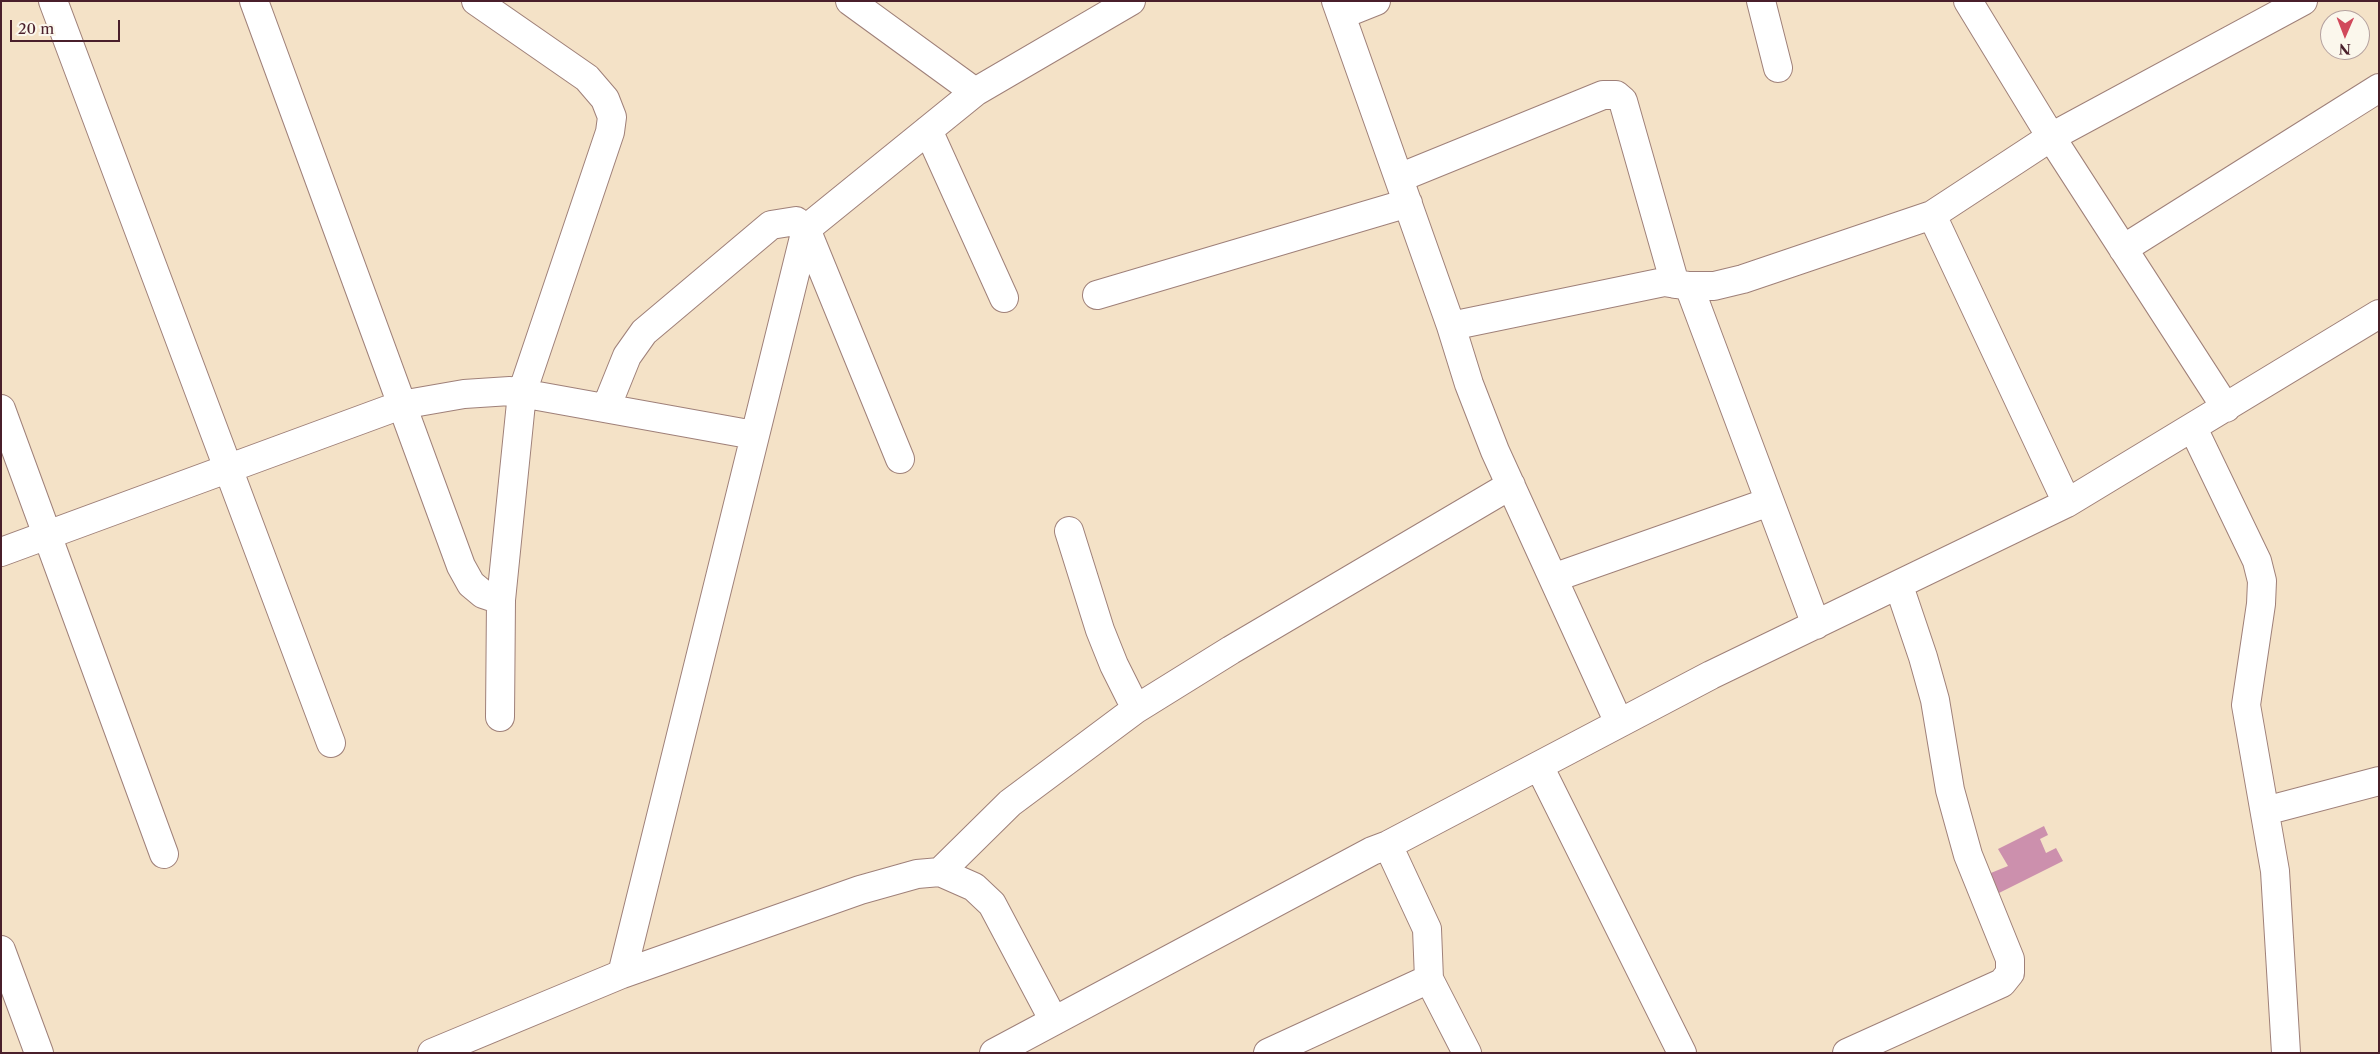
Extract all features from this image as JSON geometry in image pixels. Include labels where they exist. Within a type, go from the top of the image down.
[{"type":"street","points":[[53,1],[331,743]]},
{"type":"street","points":[[254,1],[461,566],[471,584],[483,594],[501,600]]},
{"type":"street","points":[[476,1],[587,78],[605,98],[612,117],[610,132],[522,394],[501,600],[500,717]]},
{"type":"street","points":[[850,1],[975,92]]},
{"type":"street","points":[[622,974],[806,229],[975,92],[1131,1]]},
{"type":"street","points":[[1376,1],[1338,8],[1451,326],[1469,384],[1511,485],[1619,723]]},
{"type":"street","points":[[1761,1],[1778,68]]},
{"type":"street","points":[[1968,1],[2051,137],[2226,408]]},
{"type":"street","points":[[1451,326],[1664,282],[1682,285],[1714,286],[1743,279],[1932,215],[2051,137],[2304,1]]},
{"type":"street","points":[[2123,249],[2379,88]]},
{"type":"street","points":[[1399,178],[1603,95],[1616,96],[1622,101],[1682,285],[1770,502],[1816,625]]},
{"type":"street","points":[[928,130],[1004,298]]},
{"type":"street","points":[[1097,295],[1408,203]]},
{"type":"street","points":[[1932,215],[2067,503]]},
{"type":"street","points":[[606,408],[627,356],[644,332],[771,225],[796,221],[806,229],[900,459]]},
{"type":"street","points":[[994,1053],[1372,851],[1388,845],[1711,675],[1899,586],[2067,503],[2379,314]]},
{"type":"street","points":[[1,552],[402,405],[464,394],[510,391],[754,435]]},
{"type":"street","points":[[1,410],[49,535],[164,854]]},
{"type":"street","points":[[2193,428],[2257,561],[2262,580],[2261,604],[2246,705],[2275,871],[2286,1053]]},
{"type":"street","points":[[940,872],[1010,803],[1136,709],[1231,650],[1511,485]]},
{"type":"street","points":[[1553,578],[1770,502]]},
{"type":"street","points":[[1069,531],[1100,630],[1114,665],[1136,709]]},
{"type":"street","points":[[1847,1053],[2002,983],[2010,973],[2010,958],[1968,855],[1950,790],[1936,700],[1924,657],[1899,586]]},
{"type":"street","points":[[1539,766],[1682,1053]]},
{"type":"street","points":[[2265,811],[2379,781]]},
{"type":"street","points":[[1388,845],[1427,929],[1429,979],[1467,1053]]},
{"type":"street","points":[[432,1053],[622,974],[860,890],[917,874],[940,872],[974,887],[992,904],[1054,1021]]},
{"type":"street","points":[[1,950],[39,1053]]},
{"type":"street","points":[[1268,1053],[1429,979]]},
{"type":"building","points":[[2044,826],[2048,835],[2040,839],[2046,853],[2056,848],[2063,861],[1991,897],[1981,877],[2008,866],[1998,849]]}]
